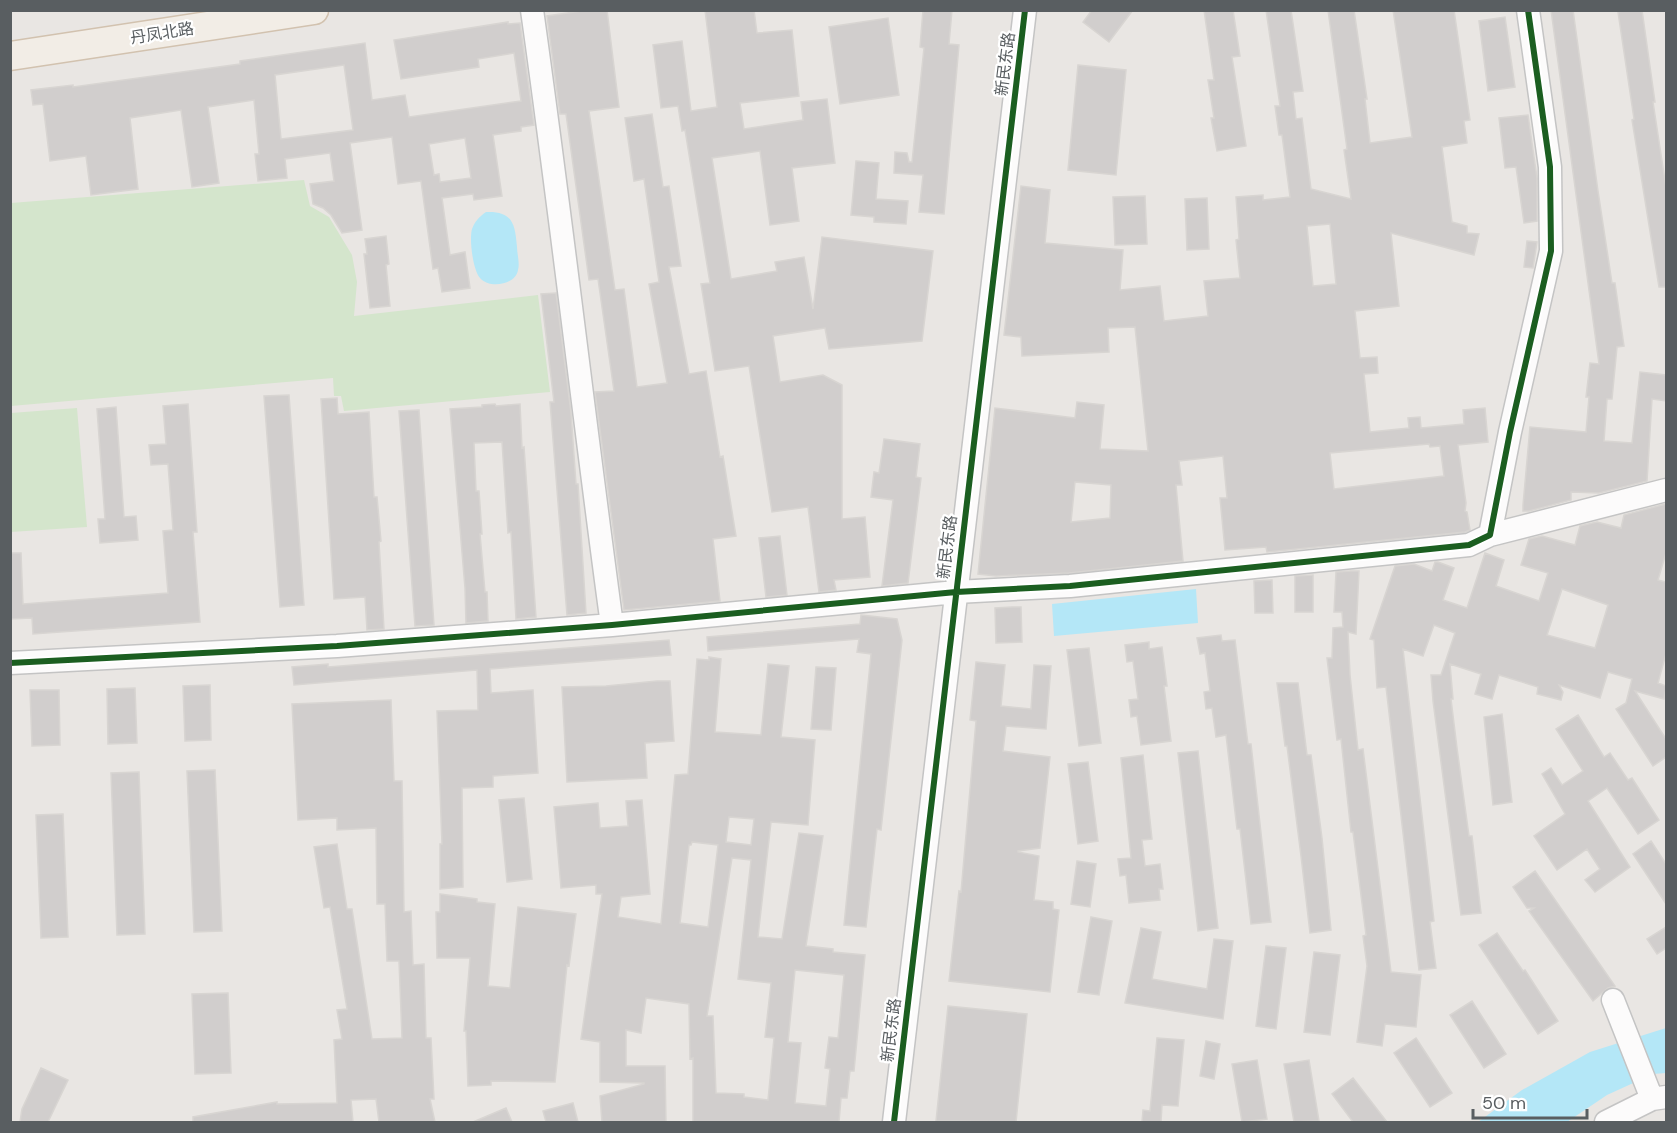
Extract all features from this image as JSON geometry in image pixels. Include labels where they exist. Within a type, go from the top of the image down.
[{"type":"main road","name":"丹凤北路","points":[[10,56],[314,10]]},
{"type":"street","points":[[531,10],[557,189],[612,625]]},
{"type":"street","name":"新民东路","points":[[894,1122],[1025,10]]},
{"type":"street","points":[[1490,535],[1510,432],[1551,252],[1550,167],[1528,10]]},
{"type":"street","points":[[10,663],[337,646],[612,625],[956,592],[1070,586],[1470,545],[1490,535],[1666,490]]},
{"type":"street","points":[[1606,1122],[1656,1096],[1625,1034],[1613,1000]]},
{"type":"green space","points":[[304,180],[310,206],[329,217],[352,255],[357,282],[354,316],[538,295],[550,392],[344,411],[341,396],[334,396],[333,378],[11,406],[11,203]]},
{"type":"green space","points":[[77,408],[87,527],[11,532],[11,413]]},
{"type":"water","points":[[486,212],[495,212],[507,217],[511,220],[515,232],[518,270],[512,279],[502,284],[489,284],[480,278],[472,255],[472,229]]},
{"type":"water","points":[[1196,589],[1198,623],[1054,636],[1052,604]]},
{"type":"water","points":[[1666,1028],[1666,1073],[1653,1074],[1607,1095],[1567,1122],[1478,1122],[1522,1090],[1590,1052]]},
{"type":"building","points":[[588,10],[607,10],[619,107],[589,111],[615,290],[624,289],[637,387],[667,383],[649,284],[659,282],[644,179],[634,181],[625,118],[652,114],[663,187],[669,186],[681,266],[669,267],[689,374],[706,371],[736,536],[713,539],[720,601],[624,610],[595,392],[614,391],[598,279],[589,280],[566,114],[560,114],[547,16]]},
{"type":"building","points":[[705,10],[754,10],[757,33],[792,30],[799,96],[740,103],[744,129],[803,120],[801,102],[827,99],[835,163],[792,168],[799,221],[770,225],[760,151],[712,158],[731,279],[777,271],[775,262],[804,257],[813,309],[822,237],[933,251],[922,341],[829,349],[825,328],[773,336],[780,382],[823,375],[842,385],[842,519],[865,517],[870,577],[834,580],[836,590],[819,592],[808,507],[772,512],[749,366],[715,371],[701,284],[710,283],[685,130],[682,131],[678,106],[661,108],[653,45],[682,41],[691,111],[717,107]]},
{"type":"building","points":[[923,10],[952,10],[949,44],[959,45],[944,214],[919,212],[923,175],[894,173],[895,152],[907,153],[909,162],[912,162],[924,48],[920,47]]},
{"type":"building","points":[[1092,10],[1133,10],[1109,42],[1083,22]]},
{"type":"building","points":[[1204,10],[1233,10],[1240,56],[1232,57],[1246,146],[1217,151],[1211,118],[1214,118],[1208,80],[1214,80]]},
{"type":"building","points":[[1266,10],[1291,10],[1303,91],[1293,92],[1296,119],[1302,118],[1311,189],[1351,199],[1344,150],[1347,149],[1328,10],[1354,10],[1367,99],[1365,99],[1370,143],[1412,137],[1393,10],[1454,10],[1470,120],[1464,121],[1467,143],[1442,147],[1452,222],[1467,226],[1467,233],[1479,234],[1474,255],[1391,233],[1399,306],[1355,311],[1360,358],[1377,357],[1378,373],[1364,374],[1370,432],[1409,428],[1408,418],[1420,417],[1421,428],[1464,424],[1463,410],[1485,408],[1488,442],[1458,445],[1466,503],[1465,511],[1470,530],[1267,552],[1266,547],[1225,550],[1220,498],[1227,498],[1223,456],[1179,461],[1182,485],[1176,485],[1183,561],[1069,573],[996,576],[978,574],[995,408],[1075,418],[1077,402],[1104,405],[1100,449],[1148,451],[1135,327],[1108,328],[1109,352],[1022,356],[1021,337],[1004,335],[1021,186],[1050,190],[1045,243],[1123,250],[1120,290],[1160,286],[1164,321],[1208,316],[1204,281],[1240,278],[1236,240],[1239,239],[1236,197],[1263,195],[1263,200],[1290,197],[1282,135],[1279,135],[1275,106],[1280,106]],"holes":[[[1330,224],[1336,284],[1313,286],[1307,226]],[[1429,444],[1430,447],[1440,446],[1444,476],[1334,489],[1330,453]],[[1075,482],[1111,485],[1110,518],[1071,522]]]},
{"type":"building","points":[[1551,10],[1573,10],[1598,191],[1624,346],[1617,347],[1612,399],[1607,399],[1604,441],[1632,443],[1640,372],[1666,375],[1666,401],[1652,399],[1647,481],[1599,493],[1571,492],[1571,500],[1523,511],[1530,427],[1586,432],[1589,397],[1586,397],[1590,363],[1599,364]]},
{"type":"building","points":[[1642,10],[1666,187],[1666,287],[1659,287],[1632,120],[1634,119],[1618,12]]},
{"type":"building","points":[[1505,17],[1515,87],[1488,91],[1479,21]]},
{"type":"building","points":[[888,18],[899,95],[840,104],[829,27]]},
{"type":"building","points":[[508,22],[508,24],[520,23],[534,125],[521,127],[521,131],[493,135],[502,196],[474,200],[473,194],[442,198],[450,255],[465,252],[470,288],[442,292],[438,268],[433,269],[421,181],[398,184],[392,137],[350,143],[362,230],[342,233],[331,215],[323,208],[313,204],[310,184],[334,181],[330,153],[285,159],[287,178],[258,181],[255,154],[259,154],[254,100],[208,107],[219,183],[192,187],[181,110],[130,118],[138,189],[91,195],[86,156],[50,161],[43,104],[33,105],[31,90],[73,85],[73,87],[240,64],[240,61],[365,43],[372,100],[405,95],[409,117],[521,101],[514,53],[478,59],[479,67],[401,79],[394,40]],"holes":[[[344,65],[353,130],[281,139],[275,75]],[[465,138],[471,178],[440,182],[439,174],[434,175],[429,144]]]},
{"type":"building","points":[[1078,65],[1126,70],[1116,175],[1068,170]]},
{"type":"building","points":[[1528,115],[1537,178],[1537,221],[1524,223],[1516,167],[1505,168],[1499,118]]},
{"type":"building","points":[[856,161],[879,163],[876,199],[908,201],[906,224],[874,222],[874,217],[851,215]]},
{"type":"building","points":[[1145,196],[1147,244],[1115,245],[1113,197]]},
{"type":"building","points":[[1207,198],[1209,249],[1187,250],[1185,199]]},
{"type":"building","points":[[386,236],[390,306],[370,308],[364,254],[367,254],[365,239]]},
{"type":"building","points":[[1527,241],[1537,242],[1533,268],[1524,267]]},
{"type":"building","points":[[556,293],[571,413],[576,484],[578,484],[586,613],[567,615],[550,402],[554,402],[541,294]]},
{"type":"building","points":[[289,395],[304,605],[280,607],[264,396]]},
{"type":"building","points":[[337,398],[338,414],[369,412],[374,497],[377,497],[381,541],[379,542],[384,629],[367,630],[365,597],[334,599],[321,399]]},
{"type":"building","points":[[188,404],[197,532],[193,532],[200,622],[33,634],[32,618],[10,619],[10,553],[21,553],[23,604],[168,593],[163,531],[173,530],[168,464],[151,465],[149,445],[166,444],[163,406]]},
{"type":"building","points":[[495,404],[496,406],[520,404],[536,617],[516,619],[511,532],[508,533],[502,442],[474,443],[488,621],[466,623],[450,409]]},
{"type":"building","points":[[116,407],[124,517],[136,516],[138,540],[100,543],[98,519],[105,519],[97,409]]},
{"type":"building","points":[[419,410],[434,625],[415,626],[399,411]]},
{"type":"building","points":[[884,439],[920,444],[916,477],[921,478],[908,583],[882,586],[893,500],[871,497],[874,472],[879,473]]},
{"type":"building","points":[[1666,504],[1666,553],[1658,580],[1666,582],[1666,654],[1658,683],[1666,686],[1666,689],[1664,699],[1635,691],[1666,739],[1666,757],[1653,766],[1616,709],[1626,703],[1632,679],[1608,672],[1600,698],[1559,685],[1563,692],[1561,700],[1537,694],[1538,687],[1499,675],[1492,699],[1475,694],[1481,674],[1450,664],[1453,699],[1451,699],[1457,748],[1469,836],[1472,836],[1481,913],[1461,915],[1433,701],[1431,675],[1441,675],[1455,633],[1434,625],[1423,656],[1403,649],[1434,921],[1430,922],[1436,968],[1419,970],[1386,687],[1377,688],[1374,640],[1370,639],[1395,566],[1414,564],[1432,571],[1435,562],[1438,562],[1454,568],[1443,600],[1467,608],[1485,553],[1504,560],[1496,586],[1539,601],[1548,573],[1521,565],[1529,539],[1542,536],[1575,545],[1580,526],[1597,522],[1621,528],[1624,515]],"holes":[[[1562,589],[1608,605],[1595,648],[1547,635]]]},
{"type":"building","points":[[780,536],[787,595],[766,597],[759,538]]},
{"type":"building","points":[[1359,571],[1356,634],[1348,632],[1350,675],[1358,750],[1363,749],[1391,972],[1421,975],[1416,1027],[1385,1024],[1382,1046],[1357,1042],[1367,966],[1363,936],[1366,935],[1353,832],[1351,832],[1341,739],[1337,740],[1327,658],[1332,658],[1333,628],[1343,627],[1342,612],[1334,612],[1336,572]]},
{"type":"building","points":[[1313,575],[1313,612],[1295,612],[1295,576]]},
{"type":"building","points":[[1272,580],[1273,613],[1255,613],[1254,581]]},
{"type":"building","points":[[1021,607],[1022,642],[996,643],[995,608]]},
{"type":"building","points":[[861,615],[897,619],[902,640],[881,830],[877,829],[866,927],[844,925],[871,654],[857,652],[859,639],[708,651],[707,637],[860,624]]},
{"type":"building","points":[[1221,635],[1222,641],[1235,640],[1248,744],[1251,744],[1271,922],[1251,924],[1226,735],[1216,737],[1212,708],[1206,709],[1204,692],[1210,691],[1205,653],[1200,654],[1197,638]]},
{"type":"building","points":[[669,640],[671,655],[490,669],[491,693],[533,690],[538,773],[493,776],[493,787],[462,788],[463,887],[440,889],[440,844],[442,844],[437,711],[478,710],[477,670],[294,685],[292,667],[328,664],[328,667]]},
{"type":"building","points":[[1149,642],[1149,649],[1162,647],[1171,741],[1141,745],[1137,716],[1131,717],[1129,700],[1138,699],[1133,661],[1127,662],[1125,645]]},
{"type":"building","points":[[1089,648],[1101,743],[1079,746],[1067,650]]},
{"type":"building","points":[[709,657],[721,659],[715,732],[761,735],[768,664],[789,666],[781,737],[815,740],[808,825],[771,822],[758,937],[782,939],[799,833],[823,836],[806,946],[833,949],[833,952],[865,955],[854,1071],[850,1071],[847,1098],[841,1098],[839,1122],[693,1122],[693,1058],[690,1059],[689,1004],[646,998],[641,1033],[626,1030],[626,1066],[665,1066],[666,1122],[602,1122],[600,1096],[644,1083],[600,1082],[600,1042],[581,1039],[602,894],[596,894],[596,885],[561,888],[554,807],[598,803],[600,828],[628,826],[626,801],[642,800],[650,894],[621,897],[618,917],[661,924],[675,775],[688,774],[697,659],[709,660]],"holes":[[[729,817],[754,819],[751,845],[726,842]],[[692,842],[718,845],[708,927],[680,923],[689,845]],[[732,858],[751,860],[738,979],[771,983],[765,1037],[774,1038],[768,1100],[744,1097],[744,1094],[716,1093],[713,1016],[707,1016]],[[795,970],[844,975],[838,1038],[829,1037],[825,1068],[830,1069],[826,1106],[795,1103],[801,1043],[788,1042]]]},
{"type":"building","points":[[976,662],[1005,665],[1001,706],[1031,709],[1034,665],[1051,666],[1046,729],[1006,726],[1003,751],[1050,757],[1040,848],[1018,852],[1039,856],[1034,900],[1053,902],[1053,909],[1059,910],[1050,992],[949,981],[959,891],[961,892],[976,721],[970,720]]},
{"type":"building","points":[[816,667],[836,668],[831,730],[811,729]]},
{"type":"building","points":[[670,681],[674,741],[645,743],[647,778],[567,782],[562,687]]},
{"type":"building","points":[[1277,683],[1298,683],[1307,755],[1311,755],[1331,930],[1310,933]]},
{"type":"building","points":[[210,685],[211,740],[185,741],[183,686]]},
{"type":"building","points":[[135,688],[137,743],[108,744],[107,689]]},
{"type":"building","points":[[30,690],[59,690],[60,745],[32,746]]},
{"type":"building","points":[[391,700],[394,781],[402,781],[404,912],[411,911],[413,965],[424,964],[426,1038],[431,1038],[434,1099],[430,1099],[435,1122],[379,1122],[376,1099],[351,1100],[353,1122],[193,1122],[193,1117],[277,1102],[277,1104],[337,1103],[334,1040],[342,1039],[337,1010],[347,1009],[330,907],[324,908],[314,847],[337,844],[347,909],[352,909],[372,1039],[402,1038],[399,961],[387,961],[385,904],[377,904],[376,828],[337,830],[337,818],[298,820],[292,704]]},
{"type":"building","points":[[1502,714],[1512,802],[1493,805],[1484,717]]},
{"type":"building","points":[[1578,715],[1604,757],[1610,753],[1628,780],[1632,778],[1659,820],[1638,834],[1607,788],[1588,801],[1630,867],[1595,892],[1585,880],[1600,869],[1587,849],[1557,870],[1534,836],[1565,814],[1542,774],[1551,768],[1562,785],[1583,771],[1556,729]]},
{"type":"building","points":[[1198,751],[1218,928],[1198,931],[1178,753]]},
{"type":"building","points":[[1143,755],[1152,839],[1142,840],[1145,866],[1160,864],[1163,889],[1159,889],[1160,900],[1129,903],[1126,875],[1120,876],[1118,859],[1131,858],[1121,758]]},
{"type":"building","points":[[1088,762],[1098,841],[1078,844],[1068,764]]},
{"type":"building","points":[[215,770],[222,931],[194,932],[187,771]]},
{"type":"building","points":[[139,772],[145,934],[117,935],[111,773]]},
{"type":"building","points":[[524,798],[532,879],[507,882],[499,800]]},
{"type":"building","points":[[63,814],[68,937],[41,938],[36,815]]},
{"type":"building","points":[[1651,841],[1666,864],[1666,904],[1633,854]]},
{"type":"building","points":[[1077,861],[1096,864],[1090,907],[1071,904]]},
{"type":"building","points":[[1535,871],[1615,986],[1608,988],[1593,1001],[1529,911],[1534,908],[1527,908],[1513,887]]},
{"type":"building","points":[[440,894],[495,904],[488,986],[510,988],[518,907],[576,914],[569,966],[567,965],[555,1082],[491,1081],[491,1085],[468,1086],[466,1031],[464,1031],[470,958],[437,958],[436,912],[440,912]]},
{"type":"building","points":[[1091,917],[1112,921],[1099,995],[1078,992]]},
{"type":"building","points":[[1666,927],[1666,948],[1657,954],[1647,939]]},
{"type":"building","points":[[1141,928],[1161,932],[1152,979],[1207,989],[1214,939],[1233,941],[1223,1019],[1125,1003]]},
{"type":"building","points":[[1497,933],[1523,971],[1525,970],[1558,1021],[1538,1034],[1479,945]]},
{"type":"building","points":[[1266,946],[1286,948],[1276,1029],[1256,1026]]},
{"type":"building","points":[[1314,952],[1340,955],[1330,1035],[1304,1032]]},
{"type":"building","points":[[228,993],[231,1073],[195,1074],[192,994]]},
{"type":"building","points":[[1472,1001],[1506,1054],[1484,1068],[1450,1015]]},
{"type":"building","points":[[948,1006],[1027,1014],[1016,1122],[936,1121]]},
{"type":"building","points":[[1157,1038],[1184,1040],[1178,1106],[1162,1105],[1161,1122],[1142,1122],[1143,1110],[1150,1111]]},
{"type":"building","points":[[1416,1038],[1452,1093],[1430,1107],[1394,1053]]},
{"type":"building","points":[[1206,1041],[1220,1044],[1214,1079],[1200,1076]]},
{"type":"building","points":[[1257,1060],[1267,1119],[1242,1122],[1232,1064]]},
{"type":"building","points":[[1309,1060],[1319,1121],[1294,1122],[1284,1064]]},
{"type":"building","points":[[41,1068],[68,1080],[48,1122],[20,1122],[22,1109]]},
{"type":"building","points":[[1353,1078],[1387,1122],[1353,1122],[1332,1094]]},
{"type":"building","points":[[573,1103],[578,1122],[546,1122],[543,1111]]},
{"type":"building","points":[[506,1108],[512,1122],[473,1122]]},
{"type":"cycle path","points":[[894,1122],[1025,10]]},
{"type":"cycle path","points":[[10,663],[337,646],[612,625],[956,592],[1070,586],[1469,545],[1490,535],[1510,432],[1551,251],[1550,167],[1528,10]]}]
